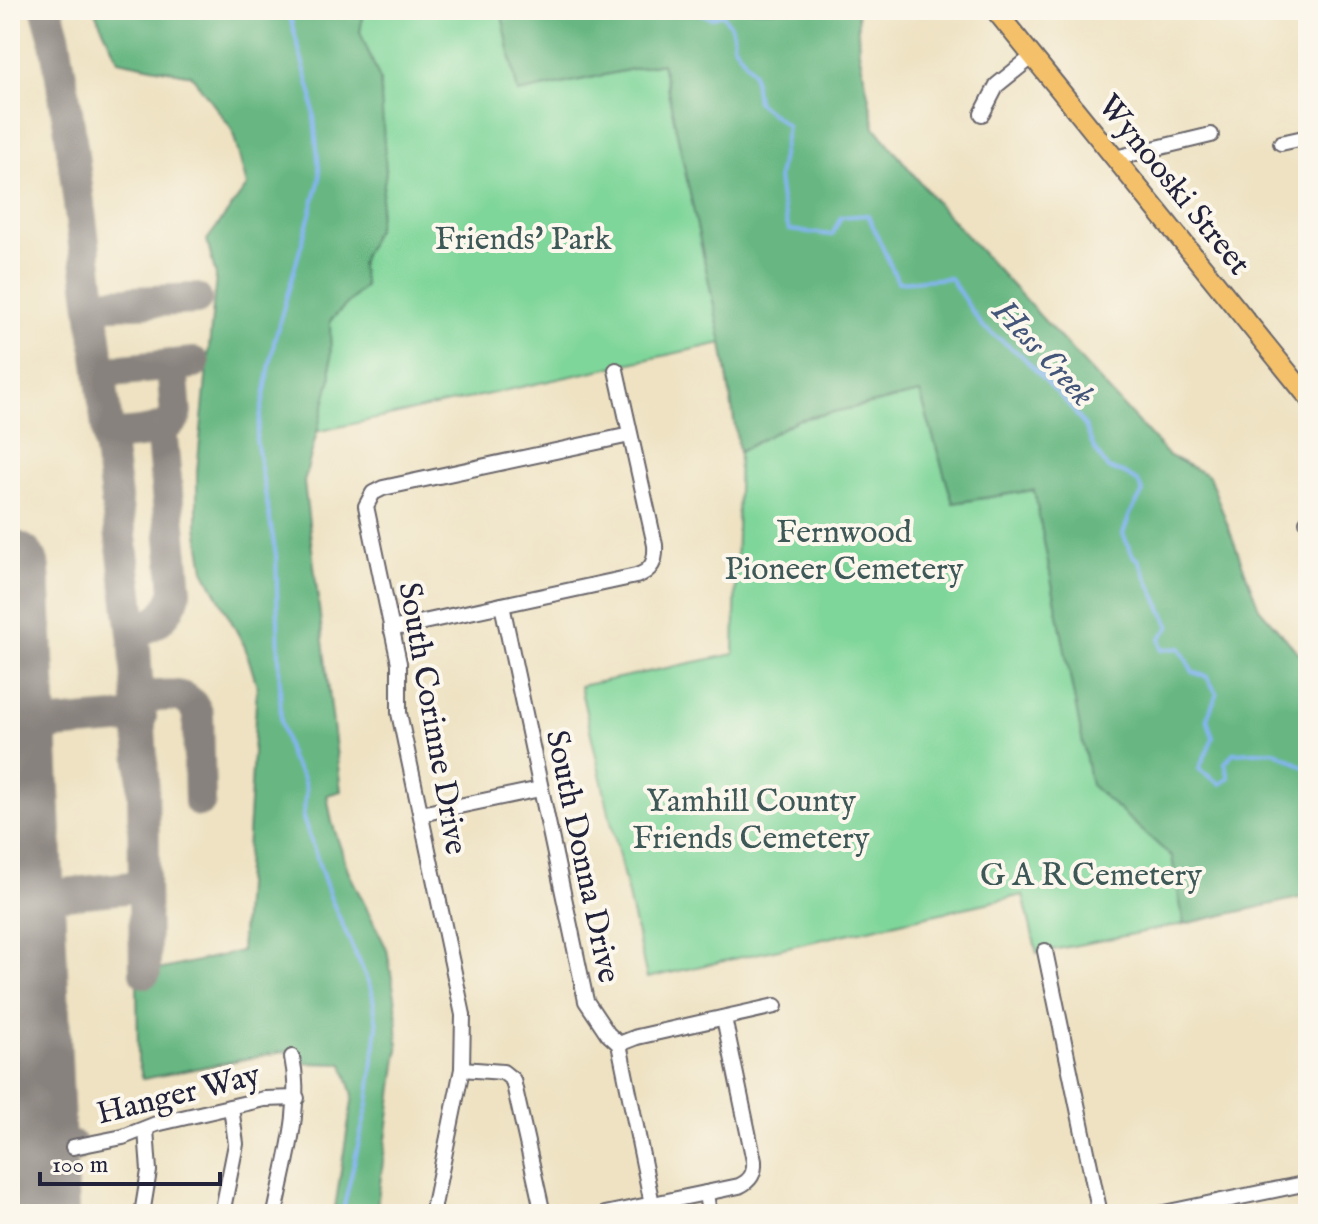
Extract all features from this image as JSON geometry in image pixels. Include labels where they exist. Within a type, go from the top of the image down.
[{"type":"main road","name":"Wynooski Street","points":[[995,10],[1308,397]]},
{"type":"street","points":[[982,114],[997,85],[1033,56]]},
{"type":"street","points":[[1115,158],[1211,135]]},
{"type":"street","points":[[1281,143],[1308,137]]},
{"type":"street","points":[[391,629],[636,576],[652,567],[655,545],[616,370]]},
{"type":"street","name":"South Corinne Drive","points":[[434,1214],[462,1069],[460,1000],[399,713],[399,663],[366,506],[373,493],[630,435]]},
{"type":"street","name":"South Donna Drive","points":[[502,605],[586,1001],[608,1034],[619,1044],[652,1204]]},
{"type":"street","points":[[421,814],[540,789]]},
{"type":"street","points":[[1045,951],[1100,1214]]},
{"type":"street","points":[[619,1044],[637,1037],[775,1006]]},
{"type":"street","points":[[605,1214],[739,1186],[751,1177],[755,1169],[754,1161],[724,1018]]},
{"type":"street","points":[[275,1214],[297,1098],[292,1057]]},
{"type":"street","points":[[462,1069],[503,1072],[513,1080],[543,1214]]},
{"type":"street","name":"Hanger Way","points":[[73,1147],[123,1137],[231,1107],[281,1097],[297,1098]]},
{"type":"street","points":[[222,1214],[236,1144],[231,1107]]},
{"type":"street","points":[[142,1214],[149,1171],[146,1129]]},
{"type":"street","points":[[1159,1214],[1308,1183]]},
{"type":"street","points":[[706,1193],[709,1214]]},
{"type":"green space","points":[[94,10],[364,10],[360,32],[380,80],[386,172],[377,227],[360,264],[365,286],[330,321],[331,378],[304,482],[341,791],[327,795],[332,822],[349,873],[387,949],[396,1003],[398,1050],[376,1214],[334,1214],[353,1095],[343,1064],[304,1063],[285,1051],[143,1079],[138,1061],[137,975],[241,951],[257,686],[245,647],[204,570],[197,527],[197,471],[216,276],[207,240],[247,186],[232,129],[191,75],[118,60]]},
{"type":"green space","name":"Friends' Park","points":[[364,10],[501,10],[518,93],[662,63],[722,343],[316,432],[331,378],[330,320],[365,286],[360,264],[377,227],[380,81],[360,32]]},
{"type":"green space","points":[[501,10],[857,10],[859,51],[875,127],[940,207],[1168,455],[1209,476],[1259,608],[1308,664],[1308,896],[1184,924],[1172,857],[1091,785],[1034,490],[953,503],[920,393],[797,420],[739,452],[722,343],[662,63],[518,93]]},
{"type":"green space","points":[[920,393],[953,503],[1034,490],[1091,784],[1172,857],[1184,924],[1037,953],[1023,895],[647,978],[580,686],[734,654],[739,452],[797,420]]},
{"type":"waterway","points":[[288,10],[312,96],[320,179],[275,338],[256,439],[276,555],[281,722],[290,758],[302,776],[306,789],[303,818],[331,899],[372,991],[377,1026],[368,1104],[342,1214]]},
{"type":"waterway","name":"Hess Creek","points":[[692,10],[711,18],[722,14],[732,28],[733,44],[753,72],[757,102],[787,126],[778,178],[789,230],[832,235],[841,217],[868,215],[898,282],[950,278],[982,326],[1022,356],[1069,405],[1085,426],[1094,448],[1108,469],[1124,473],[1138,482],[1143,492],[1123,534],[1170,627],[1160,638],[1161,650],[1180,648],[1193,672],[1207,677],[1217,694],[1207,718],[1213,738],[1199,769],[1220,784],[1229,778],[1225,763],[1233,753],[1274,751],[1308,769]]},
{"type":"taxiway","points":[[47,10],[69,124],[135,649],[143,777],[145,972]]},
{"type":"taxiway","points":[[92,304],[196,299]]},
{"type":"taxiway","points":[[102,372],[194,363]]},
{"type":"taxiway","points":[[110,436],[156,430],[171,422],[176,416],[172,365]]},
{"type":"taxiway","points":[[133,632],[161,618],[170,607],[176,591],[161,428]]},
{"type":"taxiway","points":[[139,698],[182,697],[194,707],[198,716],[200,801]]},
{"type":"taxiway","points":[[17,727],[141,717]]},
{"type":"taxiway","points":[[25,898],[144,886]]},
{"type":"taxiway","points":[[36,1151],[73,1147]]},
{"type":"runway","points":[[10,570],[39,1214]]},
{"type":"park label","name":"Fernwood Pioneer Cemetery","points":[[844,550]]},
{"type":"park label","name":"Yamhill County Friends Cemetery","points":[[751,818]]},
{"type":"park label","name":"G A R Cemetery","points":[[1091,874]]}]
